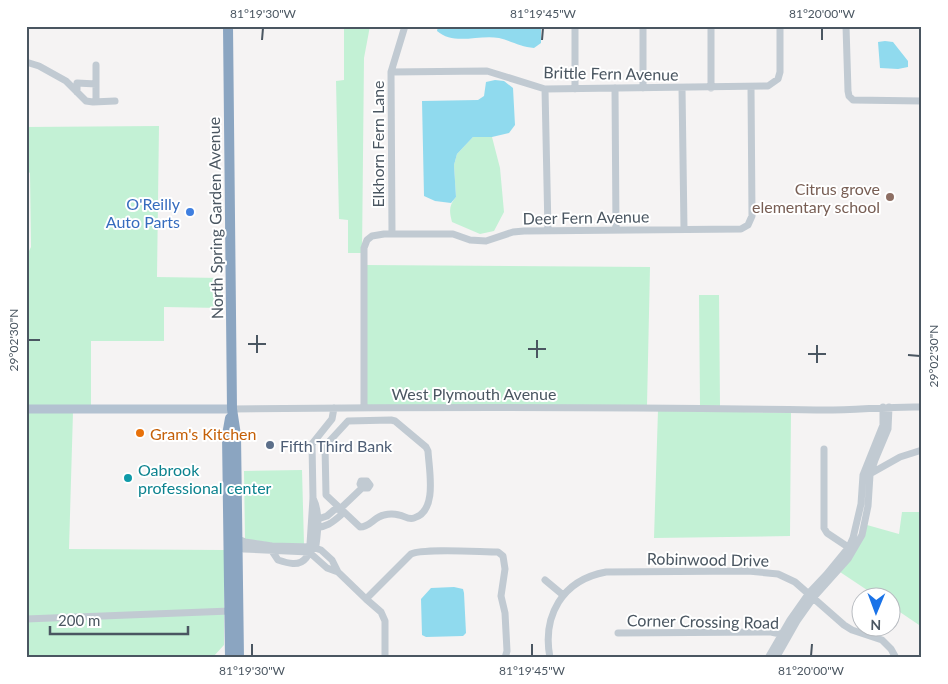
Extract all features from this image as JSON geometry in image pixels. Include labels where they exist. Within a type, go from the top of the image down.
[{"type":"highway","name":"North Spring Garden Avenue","points":[[228,26],[232,409],[236,435],[235,543],[230,611],[230,658]]},
{"type":"highway","name":"North Spring Garden Avenue","points":[[232,409],[228,435],[229,531],[235,543]]},
{"type":"highway","points":[[235,543],[233,548],[238,559],[240,658]]},
{"type":"main road","name":"West Plymouth Avenue","points":[[26,409],[232,409]]},
{"type":"street","name":"Elkhorn Fern Lane","points":[[392,234],[390,72],[405,26]]},
{"type":"street","points":[[575,26],[575,89]]},
{"type":"street","points":[[643,26],[644,88]]},
{"type":"street","points":[[711,26],[712,88]]},
{"type":"street","name":"Brittle Fern Avenue","points":[[390,72],[487,71],[545,89],[768,86],[778,79],[780,72],[780,26]]},
{"type":"street","points":[[846,26],[848,91],[849,96],[853,100],[922,101]]},
{"type":"street","points":[[26,62],[39,66],[66,82],[86,101],[115,101]]},
{"type":"street","points":[[96,65],[96,102]]},
{"type":"street","points":[[77,92],[77,83],[96,84]]},
{"type":"street","name":"Deer Fern Avenue","points":[[364,408],[364,248],[367,240],[372,236],[392,234],[454,234],[470,240],[486,241],[513,232],[740,229],[751,221],[751,87]]},
{"type":"street","points":[[615,88],[616,230]]},
{"type":"street","points":[[682,88],[684,229]]},
{"type":"street","points":[[545,89],[548,231]]},
{"type":"street","name":"West Plymouth Avenue","points":[[232,409],[636,407],[846,411],[886,407],[922,407]]},
{"type":"street","points":[[768,658],[811,595],[848,559],[851,548],[862,534],[868,506],[867,475],[874,447],[882,430],[886,407]]},
{"type":"street","points":[[334,408],[332,419],[312,444],[313,498],[317,506],[318,519],[310,544],[311,550],[319,561],[327,568],[338,572]]},
{"type":"street","points":[[348,420],[395,421],[426,447],[428,451],[430,500],[419,516],[409,518],[400,515],[384,515],[360,527],[341,508],[328,498],[325,492],[325,446],[348,420]]},
{"type":"street","points":[[824,449],[824,528],[827,533],[851,548]]},
{"type":"street","points":[[867,475],[900,457],[922,450]]},
{"type":"street","points":[[318,519],[341,508],[362,488]]},
{"type":"street","points":[[315,528],[328,525],[341,515],[341,508]]},
{"type":"street","points":[[318,519],[328,525]]},
{"type":"street","points":[[235,543],[244,549],[321,550],[332,560],[338,572],[381,612],[385,621],[385,658]]},
{"type":"street","points":[[272,548],[278,560],[296,564],[305,560],[311,550]]},
{"type":"street","points":[[366,599],[415,552],[498,552],[505,559],[501,596],[505,613],[507,651],[505,658]]},
{"type":"street","points":[[319,561],[325,554]]},
{"type":"street","name":"Robinwood Drive","points":[[550,658],[547,644],[549,622],[555,605],[578,582],[594,574],[606,572],[739,571],[778,574],[795,582],[836,620],[852,630],[875,637],[887,644],[896,658]]},
{"type":"street","points":[[545,580],[563,595]]},
{"type":"street","points":[[26,619],[230,611]]},
{"type":"street","name":"Corner Crossing Road","points":[[618,633],[785,635]]},
{"type":"street","points":[[776,658],[785,635]]},
{"type":"green space","points":[[344,26],[370,26],[364,58],[362,253],[348,253],[348,220],[339,219],[336,81],[344,80]]},
{"type":"green space","points":[[159,126],[157,277],[221,278],[221,308],[164,307],[164,341],[91,341],[91,407],[26,406],[26,257],[31,247],[30,173],[26,170],[26,127]]},
{"type":"green space","points":[[473,137],[492,137],[500,168],[504,212],[494,231],[480,234],[452,222],[450,211],[456,197],[454,165],[457,154]]},
{"type":"green space","points":[[367,265],[650,267],[647,405],[367,405]]},
{"type":"green space","points":[[699,295],[719,295],[720,406],[700,406]]},
{"type":"green space","points":[[658,410],[791,413],[790,536],[654,538]]},
{"type":"green space","points":[[26,412],[73,412],[69,549],[224,550],[224,645],[213,657],[201,655],[198,658],[26,658]]},
{"type":"green space","points":[[302,470],[304,544],[272,543],[245,539],[244,471]]},
{"type":"green space","points":[[902,512],[922,512],[922,627],[900,612],[900,586],[861,586],[840,572],[867,525],[899,534]]},
{"type":"water","points":[[438,26],[541,26],[541,43],[534,48],[491,37],[451,38],[437,31]]},
{"type":"water","points":[[878,42],[893,42],[908,61],[908,67],[898,69],[880,68]]},
{"type":"water","points":[[504,81],[513,88],[515,125],[509,133],[492,137],[473,137],[457,154],[454,165],[456,197],[451,203],[435,201],[424,196],[422,101],[478,100],[484,96],[486,82]]},
{"type":"water","points":[[454,587],[463,589],[466,633],[463,636],[426,637],[422,635],[421,599],[431,588]]},
{"type":"place","name":"Citrus grove elementary school","points":[[890,197]]},
{"type":"place","name":"O'Reilly Auto Parts","points":[[190,212]]},
{"type":"place","name":"Gram's Kitchen","points":[[140,433]]},
{"type":"place","name":"Fifth Third Bank","points":[[270,445]]},
{"type":"place","name":"Oabrook professional center","points":[[128,478]]}]
